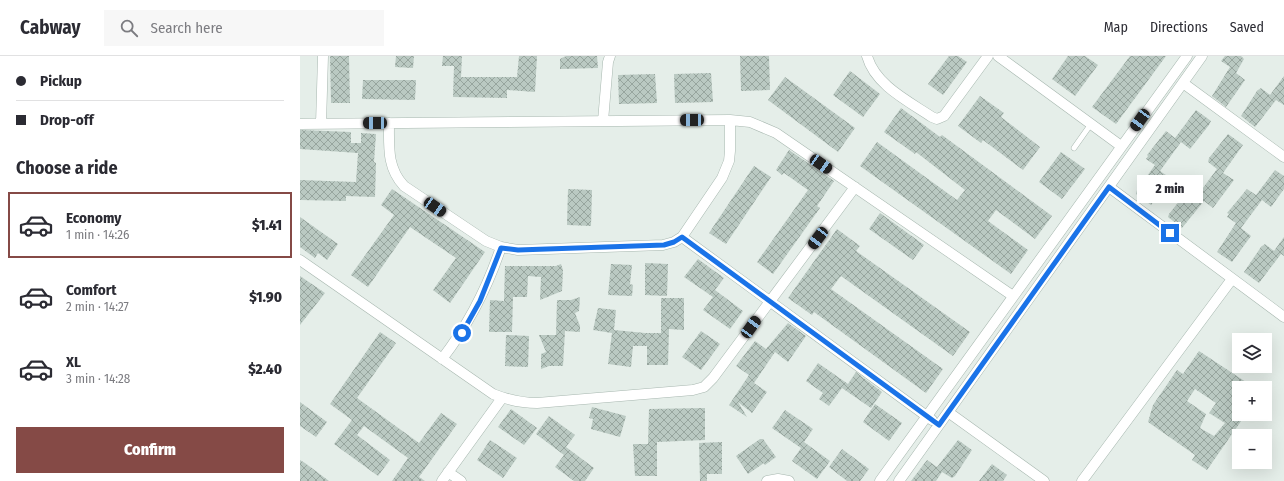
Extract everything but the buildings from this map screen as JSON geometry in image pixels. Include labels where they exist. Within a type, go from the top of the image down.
[{"type":"street","points":[[321,124],[323,56]]},
{"type":"street","points":[[603,121],[608,62],[610,56]]},
{"type":"street","points":[[867,56],[872,69],[879,79],[937,119],[944,116],[988,56]]},
{"type":"street","points":[[998,56],[1121,146]]},
{"type":"street","points":[[880,481],[1187,56]]},
{"type":"street","points":[[899,481],[1202,56]]},
{"type":"street","points":[[1183,83],[1284,157]]},
{"type":"street","points":[[389,123],[389,157],[393,169],[400,181],[410,190],[486,241],[501,248],[518,250],[664,245],[674,242],[682,237],[718,186],[726,170],[731,140],[730,120]]},
{"type":"street","points":[[300,124],[730,120],[750,122],[768,128],[1013,296]]},
{"type":"street","points":[[300,260],[493,394],[502,398],[520,402],[537,403],[699,389],[707,385],[713,378],[855,187]]},
{"type":"street","points":[[1109,187],[1284,317]]},
{"type":"street","points":[[1060,231],[1071,240]]},
{"type":"street","points":[[682,237],[939,425]]},
{"type":"street","points":[[442,359],[462,333],[480,301],[501,248]]},
{"type":"street","points":[[1082,481],[1232,279]]},
{"type":"street","points":[[442,481],[502,398]]},
{"type":"street","points":[[948,412],[1044,481]]},
{"type":"street","points":[[448,472],[461,481]]},
{"type":"street","points":[[767,481],[778,479],[789,481]]},
{"type":"lane","points":[[1074,148],[1091,124]]},
{"type":"route","points":[[462,333],[492,276],[501,248],[518,250],[664,245],[679,240],[682,237],[939,425],[1109,187],[1170,233]]}]
